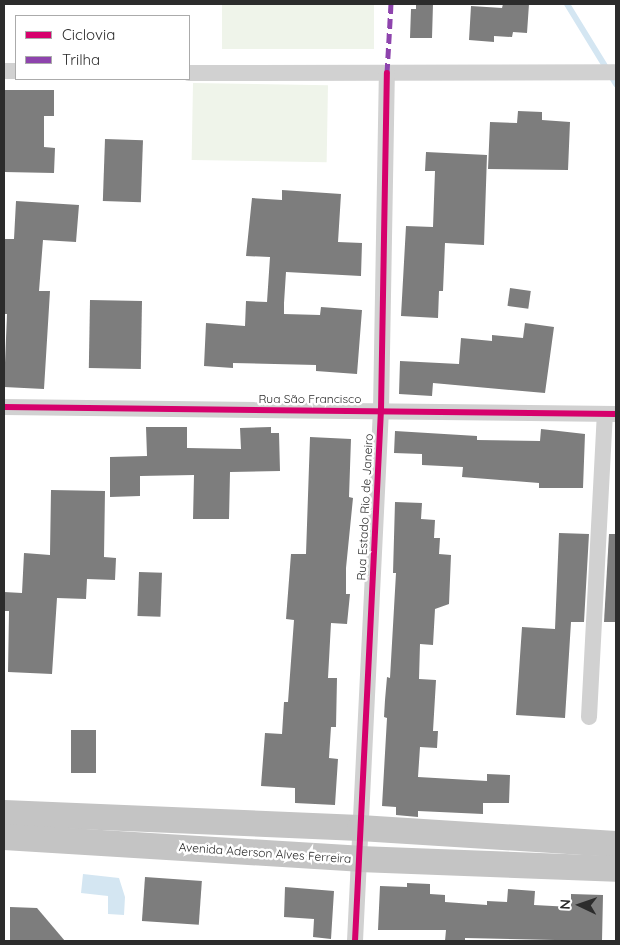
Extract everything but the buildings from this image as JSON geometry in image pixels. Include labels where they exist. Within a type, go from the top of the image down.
[{"type":"main road","points":[[4,813],[360,828],[616,844]]},
{"type":"main road","name":"Avenida Aderson Alves Ferreira","points":[[4,837],[359,859],[616,869]]},
{"type":"street","points":[[190,73],[616,72]]},
{"type":"street","name":"Rua Estado Rio de Janeiro","points":[[354,941],[381,410],[387,73]]},
{"type":"street","name":"Rua São Francisco","points":[[4,406],[611,414]]},
{"type":"street","points":[[589,717],[611,414]]},
{"type":"shaded area","points":[[222,4],[374,4],[374,49],[222,49]]},
{"type":"shaded area","points":[[193,83],[328,85],[327,162],[192,160]]},
{"type":"water","points":[[83,874],[119,878],[125,897],[124,915],[108,914],[108,896],[81,893]]},
{"type":"waterway","points":[[567,4],[616,84]]},
{"type":"marked path","points":[[387,73],[391,4]]},
{"type":"cycle path","points":[[355,941],[381,410],[387,73]]},
{"type":"cycle path","points":[[4,407],[616,414]]}]
